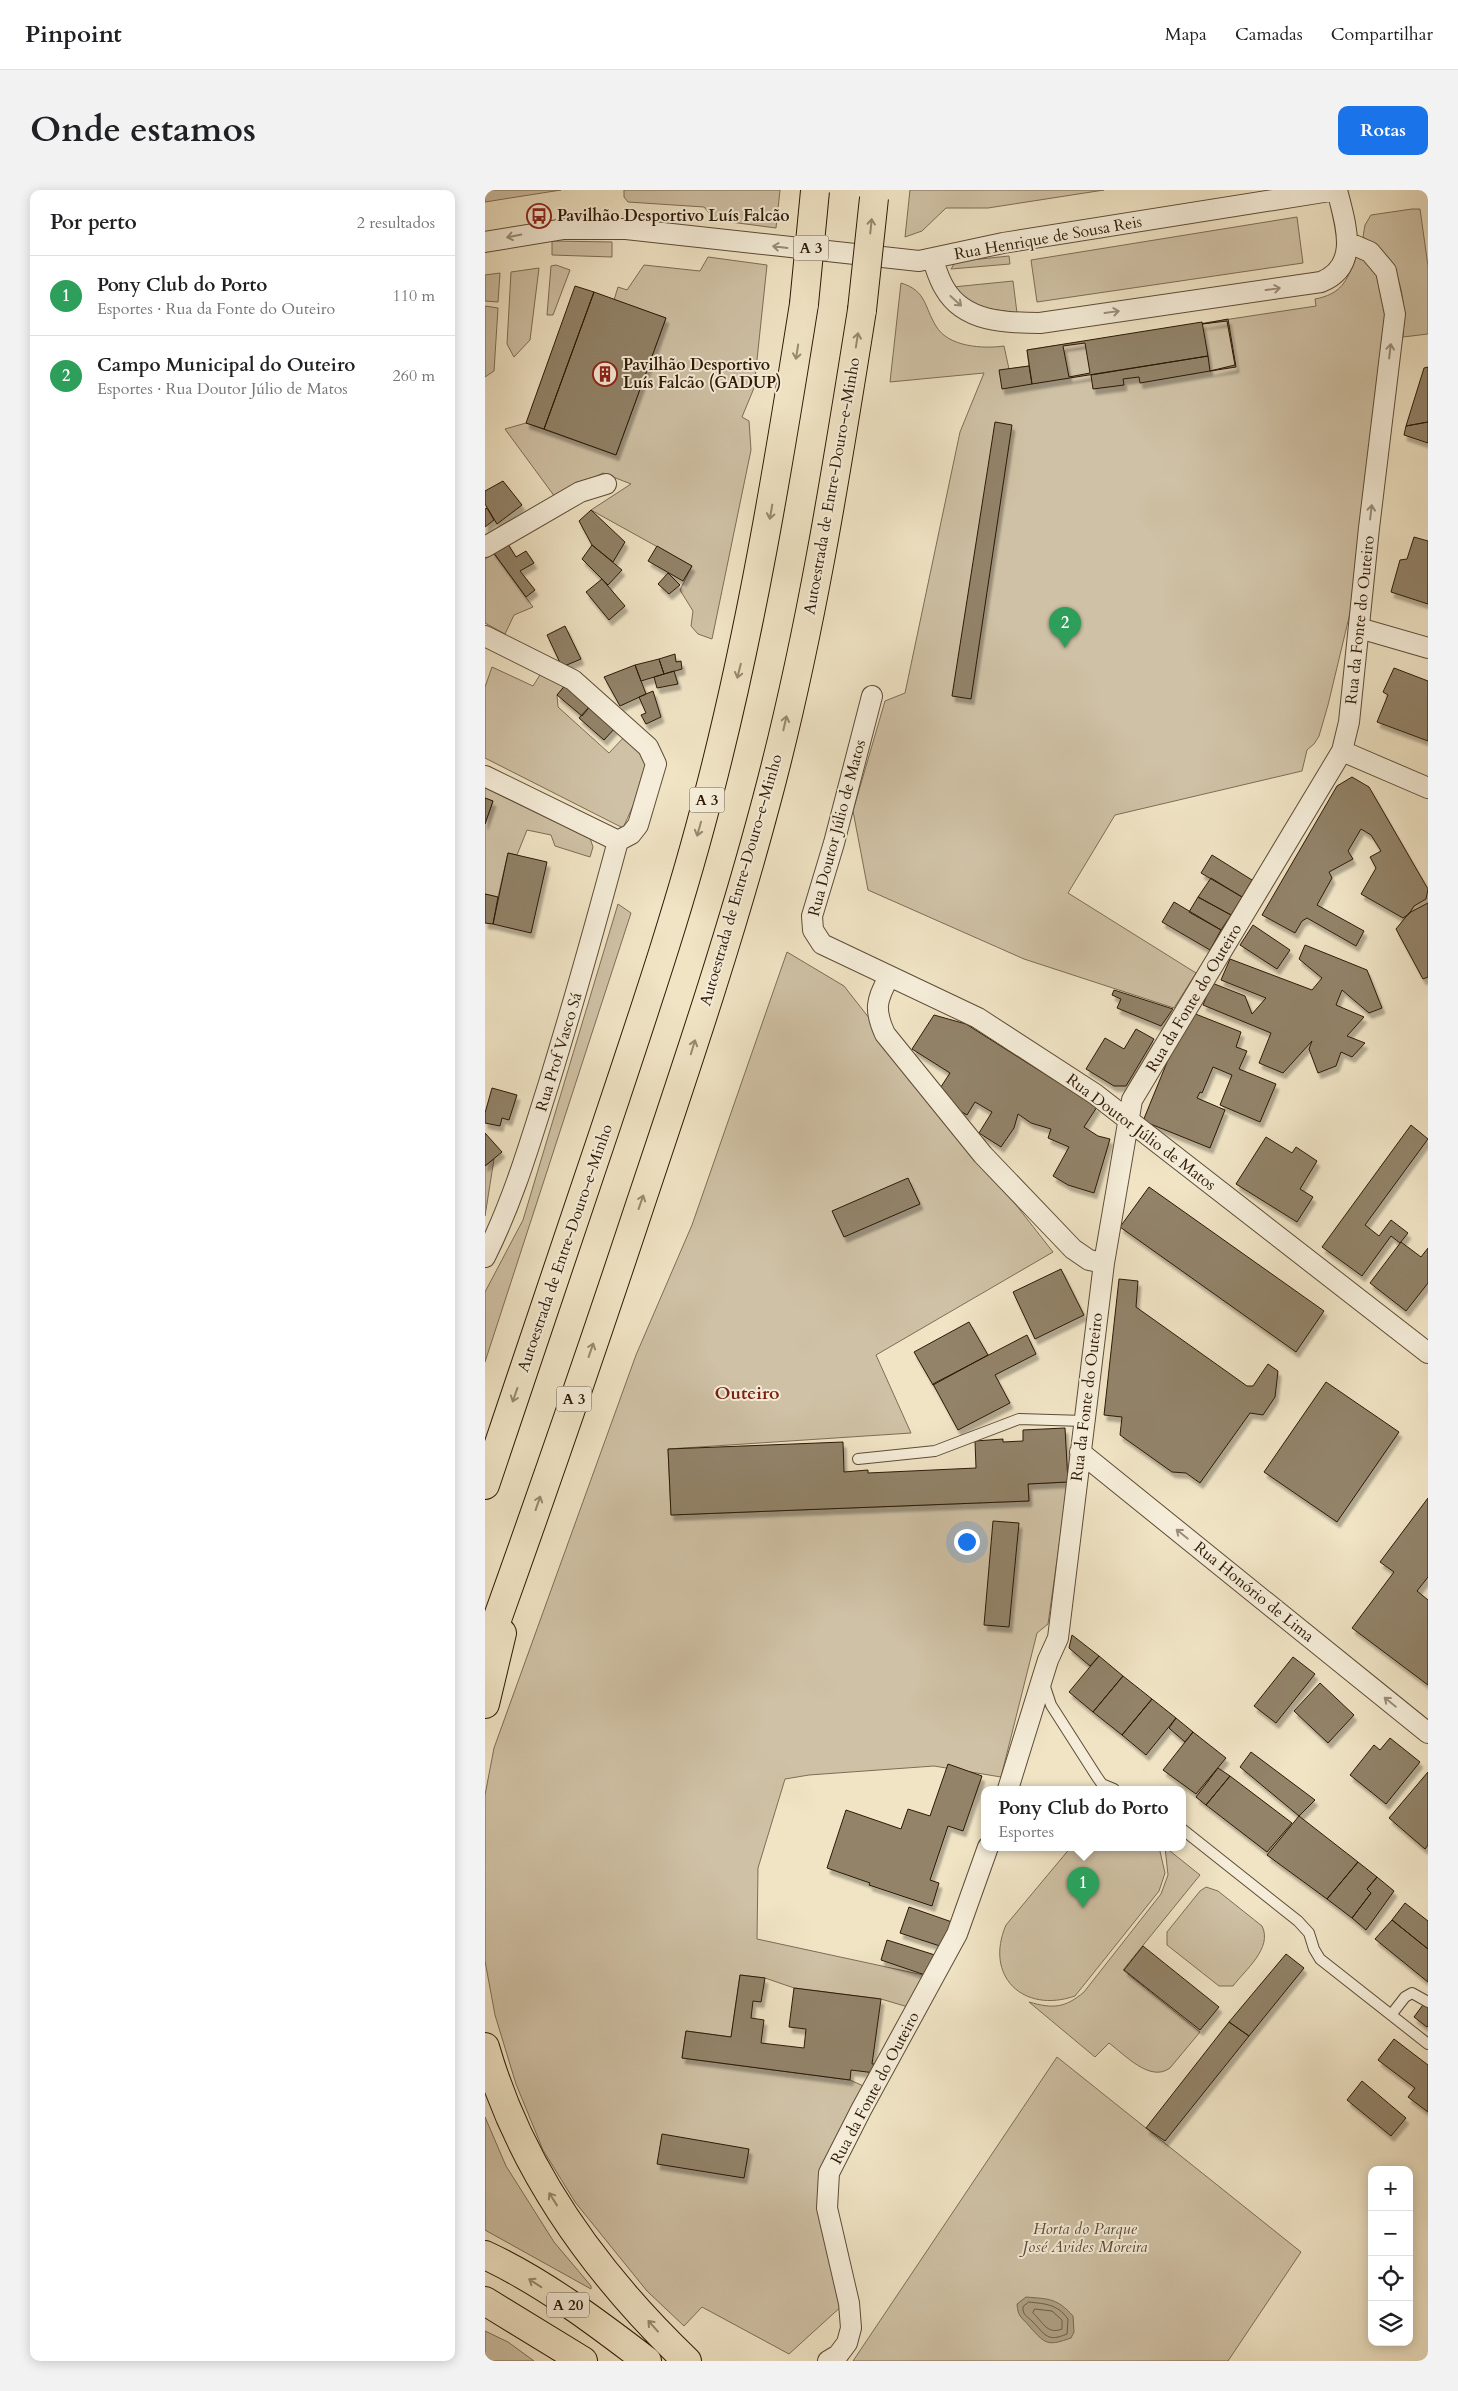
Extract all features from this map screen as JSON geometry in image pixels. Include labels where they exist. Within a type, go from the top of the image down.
[{"type":"highway","name":"Autoestrada de Entre-Douro-e-Minho","points":[[485,1485],[669,934],[708,795],[742,657],[763,555],[804,304],[815,191]]},
{"type":"highway","name":"Autoestrada de Entre-Douro-e-Minho","points":[[522,1549],[684,1076],[742,890],[767,797],[801,657],[818,575],[862,310],[874,194]]},
{"type":"highway","points":[[485,1653],[522,1549]]},
{"type":"highway","points":[[485,1704],[522,1549]]},
{"type":"highway","points":[[485,2047],[509,2115],[550,2196],[604,2273],[687,2361]]},
{"type":"highway","name":"A 20","points":[[485,2255],[522,2275],[603,2327],[647,2361]]},
{"type":"highway","name":"A 20","points":[[485,2301],[583,2361]]},
{"type":"street","points":[[1337,190],[1347,242]]},
{"type":"street","name":"Rua Henrique de Sousa Reis","points":[[1337,190],[1003,243],[933,260],[945,290],[953,300],[973,314],[1007,322],[1040,323],[1321,282],[1331,278],[1340,270],[1347,242]]},
{"type":"street","points":[[485,242],[564,229],[626,229],[906,261],[933,260]]},
{"type":"street","name":"Rua da Fonte do Outeiro","points":[[1009,1786],[1043,1678],[1058,1638],[1104,1264],[1127,1120],[1132,1100],[1342,751],[1349,722],[1395,314],[1386,271],[1370,252],[1347,242]]},
{"type":"street","points":[[485,546],[580,492],[606,484]]},
{"type":"street","points":[[1359,628],[1428,648]]},
{"type":"street","points":[[485,636],[573,680],[648,747],[657,764],[638,824],[631,834],[618,841],[485,776]]},
{"type":"street","name":"Rua Doutor Júlio de Matos","points":[[873,696],[812,916],[813,930],[822,944],[978,1018],[1095,1094],[1428,1353]]},
{"type":"street","points":[[1342,751],[1428,788]]},
{"type":"street","name":"Rua Prof Vasco Sá","points":[[485,1257],[511,1202],[524,1162],[584,970],[618,841]]},
{"type":"street","points":[[889,977],[877,1003],[878,1020],[885,1034],[983,1155],[1073,1249],[1089,1260],[1104,1264]]},
{"type":"street","name":"Rua Honório de Lima","points":[[1080,1452],[1428,1733]]},
{"type":"street","name":"Rua da Fonte do Outeiro","points":[[828,2361],[838,2355],[847,2342],[851,2328],[849,2303],[827,2208],[829,2173],[861,2110],[957,1934],[988,1851]]},
{"type":"lane","points":[[858,1458],[935,1450],[1019,1419],[1085,1421]]},
{"type":"lane","points":[[1043,1678],[1046,1694],[1051,1705],[1091,1769],[1102,1784],[1107,1786]]},
{"type":"lane","points":[[1186,1832],[1299,1921],[1309,1933],[1314,1949],[1320,1959],[1428,2044]]},
{"type":"lane","points":[[1391,2015],[1405,1997],[1411,1993],[1428,2002]]},
{"type":"green space","points":[[485,190],[561,190],[485,202]]},
{"type":"green space","points":[[624,190],[780,190],[776,228],[715,220],[704,207],[628,202],[624,197]]},
{"type":"green space","points":[[910,190],[1104,190],[988,208],[946,208],[922,231],[905,237]]},
{"type":"green space","points":[[1420,209],[1428,266],[1428,334],[1403,337],[1402,293],[1398,280],[1386,257],[1376,246],[1363,237],[1365,225],[1371,215]]},
{"type":"green space","points":[[1297,217],[1303,263],[1037,302],[1031,260]]},
{"type":"green space","points":[[552,241],[612,242],[612,257],[552,255]]},
{"type":"green space","points":[[1009,256],[1010,264],[951,269],[954,264],[961,261]]},
{"type":"green space","points":[[1359,256],[1366,259],[1385,286],[1387,329],[1350,613],[1319,736],[1307,750],[1302,771],[1115,815],[1068,893],[1196,973],[1174,1008],[1024,959],[868,890],[853,811],[885,701],[905,693],[960,432],[984,373],[890,382],[901,283],[916,290],[924,300],[936,326],[949,338],[976,347],[1004,346],[1009,369],[1029,366],[1027,350],[1316,306],[1315,299],[1331,294],[1342,286],[1355,258]]},
{"type":"green space","points":[[708,257],[767,265],[754,388],[742,417],[749,421],[751,450],[712,639],[698,634],[691,626],[693,611],[680,590],[692,566],[591,510],[631,484],[603,473],[555,497],[505,429],[526,423],[616,455],[666,318],[614,300],[618,287],[627,290],[644,265],[700,271]]},
{"type":"green space","points":[[556,265],[570,270],[553,315],[547,315],[551,266]]},
{"type":"green space","points":[[539,268],[530,340],[514,357],[507,344],[511,272]]},
{"type":"green space","points":[[500,273],[498,302],[485,301],[485,275]]},
{"type":"green space","points":[[1013,281],[1017,313],[977,307],[953,287]]},
{"type":"green space","points":[[485,306],[498,308],[494,371],[485,377]]},
{"type":"green space","points":[[494,554],[533,607],[514,615],[505,634],[485,623],[485,559]]},
{"type":"green space","points":[[492,667],[533,686],[543,670],[567,683],[557,695],[558,707],[609,753],[627,734],[650,768],[623,828],[485,758],[485,687]]},
{"type":"green space","points":[[485,788],[590,838],[593,847],[590,857],[555,846],[551,835],[527,830],[517,855],[508,853],[498,897],[485,894],[485,824],[493,801],[485,798]]},
{"type":"green space","points":[[618,904],[631,913],[485,1362],[485,1292],[523,1220]]},
{"type":"green space","points":[[787,952],[844,986],[1053,1252],[876,1355],[911,1433],[668,1449],[671,1515],[1029,1501],[1028,1484],[1068,1482],[1048,1624],[1037,1633],[1001,1777],[934,1766],[809,1775],[785,1779],[758,1868],[757,1939],[928,1976],[908,2007],[881,1999],[794,1988],[765,1978],[740,1975],[731,2037],[686,2031],[682,2058],[850,2080],[870,2089],[827,2166],[844,2304],[789,2354],[702,2307],[684,2326],[647,2291],[575,2202],[543,2150],[516,2084],[495,2015],[485,1961],[485,1795],[494,1748],[636,1355],[692,1225]]},
{"type":"green space","points":[[494,1159],[485,1216],[485,1166]]},
{"type":"green space","points":[[1068,1851],[1160,1851],[1165,1873],[1159,1891],[1075,1996],[1056,2000],[1039,2000],[1025,1995],[1013,1986],[1004,1975],[1000,1960],[1001,1943],[1006,1925]]},
{"type":"green space","points":[[1165,1851],[1170,1851],[1200,1875],[1123,1970],[1200,2032],[1170,2068],[1162,2072],[1154,2072],[1146,2070],[1130,2060],[1109,2043],[1095,2057],[1029,2002],[1045,2006],[1058,2006],[1071,2001],[1084,1992],[1161,1894],[1168,1875]]},
{"type":"green space","points":[[1206,1887],[1218,1891],[1262,1926],[1264,1942],[1261,1950],[1233,1986],[1219,1986],[1167,1945],[1167,1932],[1200,1891]]},
{"type":"green space","name":"Horta do Parque José Avides Moreira","points":[[1057,2057],[1301,2252],[1228,2361],[853,2361]]},
{"type":"green space","points":[[485,2117],[506,2166],[554,2242],[591,2286],[591,2289],[485,2230]]},
{"type":"green space","points":[[485,2331],[508,2342],[534,2361],[485,2361]]},
{"type":"water","points":[[1026,2297],[1052,2300],[1067,2310],[1073,2316],[1074,2332],[1071,2338],[1052,2343],[1040,2337],[1018,2312],[1017,2304]]},
{"type":"building","points":[[575,286],[594,292],[544,429],[526,423]]},
{"type":"building","name":"Pavilhão Desportivo Luís Falcão (GADUP)","points":[[594,292],[666,318],[616,455],[544,429]]},
{"type":"building","points":[[1228,319],[1236,367],[1210,371],[1235,365],[1227,321],[1202,324]]},
{"type":"building","points":[[1202,322],[1208,356],[1032,384],[1027,350]],"holes":[[[1085,343],[1090,373],[1069,377],[1063,346]]]},
{"type":"building","points":[[1208,356],[1210,371],[1140,383],[1139,377],[1123,379],[1124,385],[1093,389],[1091,375]]},
{"type":"building","points":[[1029,366],[1032,384],[1002,389],[999,370]]},
{"type":"building","points":[[1428,367],[1428,422],[1406,426],[1424,368]]},
{"type":"building","points":[[995,422],[1012,425],[971,699],[952,696]]},
{"type":"building","points":[[1428,422],[1428,443],[1404,435],[1406,426]]},
{"type":"building","points":[[503,481],[522,505],[497,524],[485,504],[485,491]]},
{"type":"building","points":[[487,508],[494,520],[485,527],[485,509]]},
{"type":"building","points":[[591,510],[625,542],[613,562],[592,545],[579,521]]},
{"type":"building","points":[[1414,537],[1428,541],[1428,604],[1391,592],[1400,560],[1407,559]]},
{"type":"building","points":[[506,541],[516,557],[526,551],[534,563],[520,571],[535,590],[526,597],[491,549]]},
{"type":"building","points":[[592,545],[622,570],[608,585],[582,559]]},
{"type":"building","points":[[657,546],[692,566],[683,581],[648,561]]},
{"type":"building","points":[[668,573],[680,585],[669,594],[658,584]]},
{"type":"building","points":[[602,579],[625,606],[609,620],[586,592]]},
{"type":"building","points":[[565,626],[581,659],[562,667],[547,635]]},
{"type":"building","points":[[675,654],[676,662],[681,661],[682,669],[664,674],[659,659]]},
{"type":"building","points":[[659,659],[664,674],[641,681],[635,665]]},
{"type":"building","points":[[635,665],[646,694],[620,706],[604,677]]},
{"type":"building","points":[[1394,668],[1428,681],[1428,741],[1377,722],[1388,695],[1383,692]]},
{"type":"building","points":[[674,671],[678,684],[657,688],[654,677]]},
{"type":"building","points":[[567,683],[592,704],[582,716],[557,695]]},
{"type":"building","points":[[653,691],[661,717],[646,724],[641,715],[646,713],[639,697]]},
{"type":"building","points":[[592,704],[617,726],[604,740],[579,718]]},
{"type":"building","points":[[1352,777],[1369,787],[1428,889],[1426,899],[1414,906],[1409,914],[1403,918],[1361,894],[1376,868],[1370,857],[1381,851],[1371,835],[1361,829],[1348,851],[1353,859],[1329,872],[1332,878],[1317,905],[1364,931],[1356,946],[1307,918],[1302,921],[1295,933],[1262,915],[1337,786]]},
{"type":"building","points":[[485,798],[493,801],[485,824]]},
{"type":"building","points":[[508,853],[547,862],[531,933],[493,924]]},
{"type":"building","points":[[1212,855],[1252,880],[1242,897],[1201,873]]},
{"type":"building","points":[[1211,878],[1242,897],[1231,915],[1198,897]]},
{"type":"building","points":[[485,894],[498,897],[493,924],[485,923]]},
{"type":"building","points":[[1198,897],[1231,915],[1221,930],[1189,912]]},
{"type":"building","points":[[1174,902],[1221,930],[1210,950],[1162,922]]},
{"type":"building","points":[[1428,903],[1428,977],[1423,979],[1396,929],[1409,913]]},
{"type":"building","points":[[1253,925],[1290,950],[1277,969],[1240,945]]},
{"type":"building","points":[[1305,945],[1367,970],[1382,1008],[1369,1013],[1342,990],[1336,1005],[1364,1017],[1347,1036],[1365,1043],[1352,1057],[1341,1052],[1336,1066],[1318,1073],[1309,1049],[1312,1041],[1283,1073],[1259,1063],[1271,1033],[1203,1005],[1212,983],[1245,996],[1252,1014],[1266,998],[1221,980],[1230,959],[1312,990],[1322,978],[1299,959]]},
{"type":"building","points":[[1114,990],[1173,1009],[1161,1026],[1117,1008],[1121,999],[1112,995]]},
{"type":"building","points":[[1188,1011],[1241,1032],[1236,1047],[1247,1051],[1239,1069],[1276,1084],[1260,1122],[1220,1105],[1232,1075],[1213,1067],[1202,1093],[1200,1092],[1197,1098],[1225,1110],[1210,1148],[1143,1121]]},
{"type":"building","points":[[934,1015],[966,1024],[1097,1107],[1084,1127],[1098,1136],[1110,1139],[1094,1193],[1068,1185],[1053,1176],[1069,1147],[1048,1138],[1051,1129],[1031,1123],[1018,1114],[1014,1128],[1001,1147],[979,1133],[992,1112],[975,1102],[967,1115],[935,1096],[950,1073],[912,1049]]},
{"type":"building","points":[[1136,1029],[1154,1039],[1126,1086],[1114,1086],[1086,1069],[1105,1038],[1124,1049]]},
{"type":"building","points":[[492,1088],[517,1095],[509,1120],[502,1118],[500,1126],[485,1123],[485,1113]]},
{"type":"building","points":[[1411,1125],[1428,1139],[1365,1225],[1379,1236],[1391,1220],[1408,1233],[1400,1243],[1391,1236],[1362,1276],[1322,1247]]},
{"type":"building","points":[[485,1133],[502,1152],[485,1166]]},
{"type":"building","points":[[1266,1137],[1292,1153],[1296,1147],[1317,1161],[1300,1189],[1313,1197],[1297,1222],[1236,1184]]},
{"type":"building","points":[[908,1178],[920,1204],[844,1237],[832,1211]]},
{"type":"building","points":[[1149,1187],[1324,1311],[1296,1352],[1120,1227]]},
{"type":"building","points":[[1401,1242],[1421,1257],[1428,1248],[1428,1283],[1406,1311],[1370,1283]]},
{"type":"building","points":[[1061,1269],[1084,1315],[1035,1339],[1013,1292]]},
{"type":"building","points":[[1119,1279],[1138,1281],[1136,1307],[1247,1386],[1253,1386],[1268,1364],[1278,1371],[1275,1397],[1263,1415],[1250,1413],[1200,1483],[1186,1473],[1172,1472],[1120,1435],[1122,1417],[1104,1415]]},
{"type":"building","points":[[969,1322],[988,1355],[933,1385],[914,1352]]},
{"type":"building","points":[[1027,1335],[1036,1354],[995,1375],[1010,1403],[958,1430],[933,1384]]},
{"type":"building","points":[[1326,1382],[1399,1432],[1337,1522],[1264,1472]]},
{"type":"building","points":[[1065,1428],[1068,1482],[1028,1484],[1029,1501],[671,1515],[668,1449],[843,1442],[844,1472],[868,1470],[868,1473],[976,1468],[975,1441],[1003,1439],[1003,1442],[1023,1441],[1023,1430]]},
{"type":"building","points":[[1428,1498],[1428,1577],[1417,1591],[1428,1600],[1428,1685],[1352,1628],[1394,1572],[1380,1562]]},
{"type":"building","points":[[993,1521],[1019,1523],[1009,1627],[984,1625]]},
{"type":"building","points":[[1072,1635],[1099,1656],[1090,1666],[1069,1648]]},
{"type":"building","points":[[1099,1656],[1123,1676],[1093,1712],[1069,1692]]},
{"type":"building","points":[[1293,1657],[1315,1674],[1276,1723],[1254,1706]]},
{"type":"building","points":[[1123,1676],[1152,1699],[1122,1735],[1093,1712]]},
{"type":"building","points":[[1320,1683],[1354,1715],[1328,1743],[1294,1711]]},
{"type":"building","points":[[1152,1699],[1176,1718],[1146,1755],[1122,1735]]},
{"type":"building","points":[[1176,1718],[1193,1732],[1185,1742],[1169,1728]]},
{"type":"building","points":[[1193,1732],[1226,1758],[1196,1794],[1163,1770]]},
{"type":"building","points":[[1390,1738],[1420,1762],[1386,1804],[1350,1775],[1374,1745],[1380,1750]]},
{"type":"building","points":[[1251,1752],[1315,1800],[1299,1816],[1240,1767]]},
{"type":"building","points":[[948,1764],[982,1776],[963,1831],[948,1826],[930,1880],[939,1883],[932,1906],[869,1885],[870,1883],[827,1868],[846,1810],[901,1829],[908,1809],[930,1816]]},
{"type":"building","points":[[1218,1768],[1230,1776],[1206,1805],[1196,1797]]},
{"type":"building","points":[[1428,1772],[1428,1845],[1425,1849],[1389,1818]]},
{"type":"building","points":[[1230,1776],[1292,1823],[1267,1852],[1206,1805]]},
{"type":"building","points":[[1299,1816],[1358,1862],[1327,1899],[1267,1855]]},
{"type":"building","points":[[1358,1862],[1377,1877],[1367,1889],[1371,1893],[1352,1918],[1327,1899]]},
{"type":"building","points":[[1377,1877],[1394,1891],[1366,1930],[1352,1918],[1371,1893],[1367,1889]]},
{"type":"building","points":[[1405,1903],[1428,1921],[1428,1949],[1392,1920]]},
{"type":"building","points":[[909,1907],[952,1922],[943,1947],[900,1933]]},
{"type":"building","points":[[1392,1920],[1428,1949],[1428,1982],[1375,1939]]},
{"type":"building","points":[[887,1940],[935,1955],[928,1976],[881,1960]]},
{"type":"building","points":[[1143,1946],[1219,2007],[1200,2030],[1124,1970]]},
{"type":"building","points":[[1286,1954],[1304,1968],[1249,2036],[1229,2022]]},
{"type":"building","points":[[740,1975],[765,1978],[761,2002],[753,2001],[751,2018],[764,2020],[761,2043],[804,2048],[806,2029],[789,2027],[794,1988],[881,1999],[872,2064],[876,2064],[875,2073],[851,2070],[850,2080],[682,2058],[686,2031],[731,2037]]},
{"type":"building","points":[[1428,1998],[1428,2026],[1427,2027],[1414,2017]]},
{"type":"building","points":[[1229,2022],[1249,2036],[1165,2141],[1146,2128]]},
{"type":"building","points":[[1394,2039],[1428,2065],[1428,2112],[1408,2097],[1415,2088],[1378,2060]]},
{"type":"building","points":[[1362,2081],[1406,2118],[1391,2136],[1347,2100]]},
{"type":"building","points":[[662,2134],[749,2149],[744,2178],[657,2164]]},
{"type":"place","name":"Pavilhão Desportivo Luís Falcão","points":[[539,216]]},
{"type":"place","name":"Pavilhão Desportivo Luís Falcão (GADUP)","points":[[605,374]]},
{"type":"place","name":"Campo Municipal do Outeiro","points":[[1065,648]]},
{"type":"place","name":"Pony Club do Porto","points":[[1083,1908]]},
{"type":"district","name":"Outeiro","points":[[747,1393]]}]
